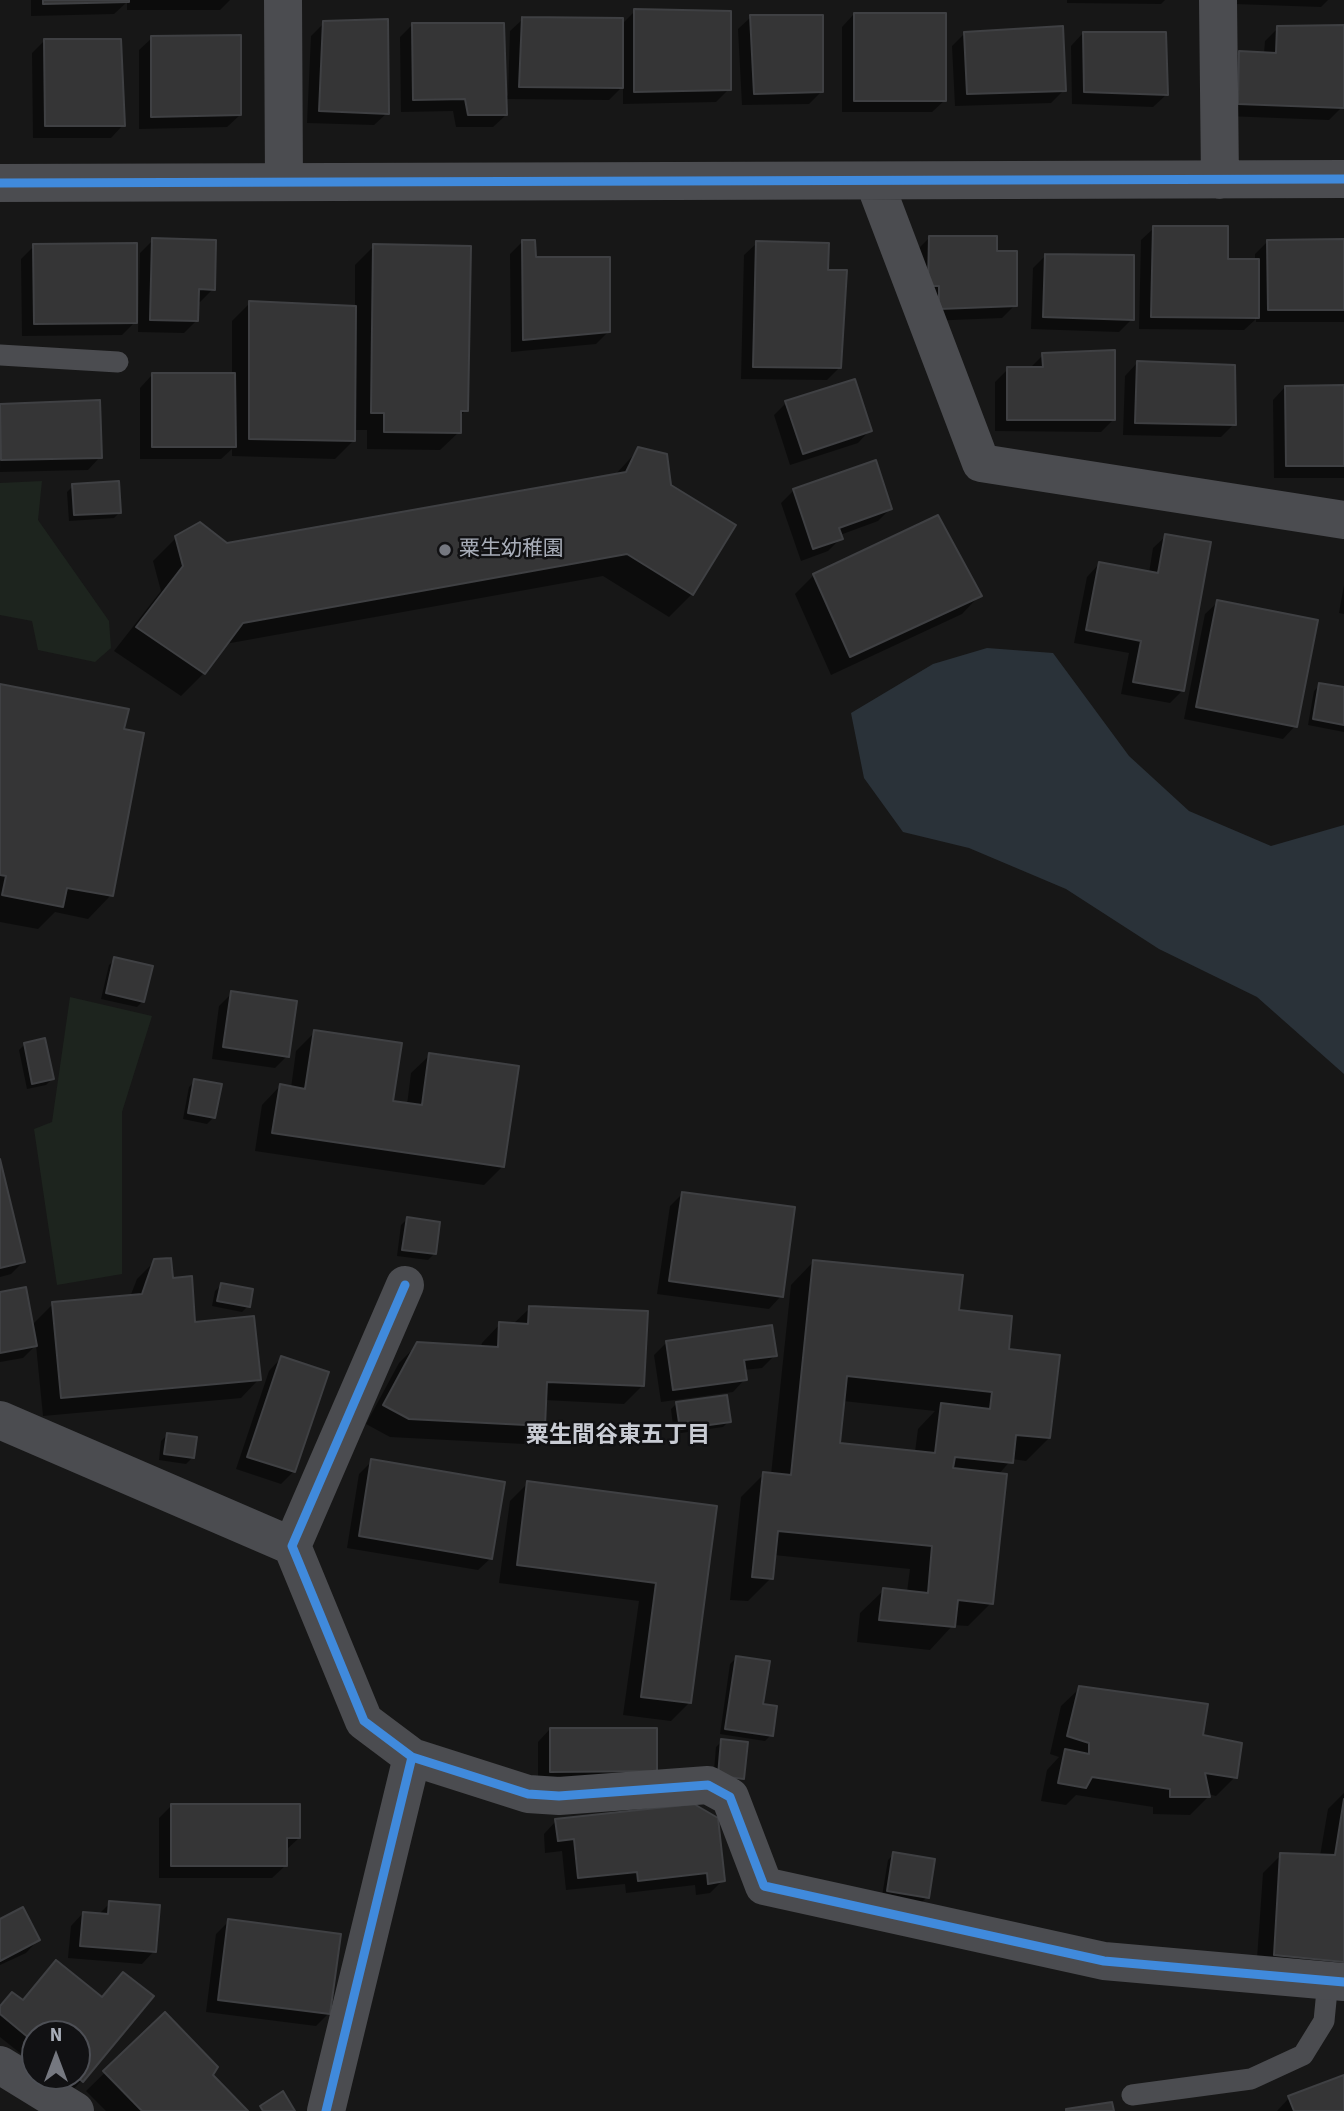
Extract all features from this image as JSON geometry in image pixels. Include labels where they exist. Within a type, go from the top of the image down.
[{"type":"street","points":[[283,0],[284,183]]},
{"type":"street","points":[[1218,0],[1220,180]]},
{"type":"street","points":[[0,183],[1344,179]]},
{"type":"street","points":[[874,181],[981,463],[1344,520]]},
{"type":"street","points":[[292,1546],[405,1285]]},
{"type":"street","points":[[0,1420],[292,1546],[364,1721],[412,1757],[528,1794],[559,1796],[708,1785],[730,1797],[764,1886],[1104,1961],[1336,1981]]},
{"type":"street","points":[[326,2111],[412,1757]]},
{"type":"street","points":[[0,2065],[75,2111]]},
{"type":"lane","points":[[0,355],[118,362]]},
{"type":"lane","points":[[1132,2095],[1251,2079],[1303,2055],[1324,2021],[1336,1981]]},
{"type":"shaded area","points":[[42,481],[38,520],[109,621],[111,648],[95,662],[38,650],[32,621],[0,615],[0,483]]},
{"type":"shaded area","points":[[987,648],[1053,653],[1129,756],[1189,811],[1271,846],[1344,825],[1344,1074],[1257,997],[1159,949],[1066,889],[969,848],[903,832],[864,778],[851,713],[933,664]]},
{"type":"shaded area","points":[[70,997],[152,1016],[122,1112],[122,1274],[57,1285],[34,1129],[52,1122]]},
{"type":"building","points":[[43,0],[129,0],[129,2],[43,4]]},
{"type":"building","points":[[634,9],[731,11],[731,90],[634,92]]},
{"type":"building","points":[[854,13],[946,13],[946,101],[854,101]]},
{"type":"building","points":[[750,15],[823,15],[823,92],[754,94]]},
{"type":"building","points":[[522,17],[623,18],[623,88],[519,87]]},
{"type":"building","points":[[388,19],[389,114],[319,111],[323,21]]},
{"type":"building","points":[[412,23],[504,23],[507,115],[468,115],[465,99],[413,100]]},
{"type":"building","points":[[1344,25],[1344,108],[1238,104],[1239,51],[1276,53],[1277,26]]},
{"type":"building","points":[[1063,26],[1066,91],[967,94],[964,32]]},
{"type":"building","points":[[1083,32],[1166,32],[1168,95],[1084,92]]},
{"type":"building","points":[[241,35],[241,115],[151,117],[151,36]]},
{"type":"building","points":[[44,39],[121,39],[125,126],[45,126]]},
{"type":"building","points":[[1153,226],[1228,226],[1228,259],[1259,259],[1259,318],[1151,317]]},
{"type":"building","points":[[929,236],[997,236],[997,251],[1017,251],[1017,306],[939,309],[939,286],[928,286]]},
{"type":"building","points":[[152,238],[216,240],[215,290],[199,289],[198,321],[150,320]]},
{"type":"building","points":[[1344,239],[1344,310],[1268,310],[1267,240]]},
{"type":"building","points":[[522,240],[535,240],[536,257],[610,257],[610,332],[523,340]]},
{"type":"building","points":[[756,241],[829,243],[828,270],[847,270],[841,368],[753,367]]},
{"type":"building","points":[[137,243],[137,323],[34,324],[33,244]]},
{"type":"building","points":[[373,244],[471,246],[468,411],[461,411],[461,433],[384,432],[384,413],[371,413]]},
{"type":"building","points":[[1045,254],[1134,255],[1134,320],[1043,317]]},
{"type":"building","points":[[249,301],[356,306],[355,441],[249,439]]},
{"type":"building","points":[[1115,350],[1115,420],[1007,420],[1007,367],[1043,367],[1042,353]]},
{"type":"building","points":[[1137,361],[1235,365],[1236,425],[1135,423]]},
{"type":"building","points":[[152,373],[235,373],[236,447],[152,447]]},
{"type":"building","points":[[855,379],[872,431],[803,454],[785,401]]},
{"type":"building","points":[[1344,385],[1344,466],[1286,466],[1285,386]]},
{"type":"building","points":[[100,400],[102,458],[1,460],[0,404]]},
{"type":"building","points":[[638,447],[667,454],[671,485],[736,525],[693,595],[627,554],[243,623],[205,674],[136,627],[183,566],[175,536],[200,522],[227,543],[626,472]]},
{"type":"building","points":[[876,460],[892,509],[839,528],[843,539],[813,549],[793,489]]},
{"type":"building","points":[[119,481],[121,513],[74,515],[72,484]]},
{"type":"building","points":[[938,515],[982,596],[850,657],[813,574]]},
{"type":"building","points":[[1165,534],[1211,542],[1184,691],[1133,682],[1141,641],[1086,630],[1099,562],[1158,573]]},
{"type":"building","points":[[1217,600],[1318,620],[1297,727],[1196,707]]},
{"type":"building","points":[[1319,683],[1344,687],[1344,725],[1313,719]]},
{"type":"building","points":[[0,684],[129,709],[124,729],[144,733],[113,896],[67,888],[63,907],[2,895],[6,876],[0,875]]},
{"type":"building","points":[[114,957],[153,966],[144,1002],[106,993]]},
{"type":"building","points":[[231,991],[297,1001],[289,1057],[223,1047]]},
{"type":"building","points":[[314,1030],[402,1043],[393,1101],[422,1105],[429,1053],[519,1066],[504,1167],[272,1133],[280,1084],[305,1089]]},
{"type":"building","points":[[45,1038],[54,1079],[32,1084],[24,1043]]},
{"type":"building","points":[[194,1079],[222,1084],[215,1118],[188,1113]]},
{"type":"building","points":[[0,1159],[25,1262],[0,1268]]},
{"type":"building","points":[[682,1192],[795,1207],[783,1297],[669,1281]]},
{"type":"building","points":[[407,1217],[440,1222],[436,1254],[402,1250]]},
{"type":"building","points":[[171,1258],[173,1278],[192,1276],[195,1322],[254,1316],[261,1380],[61,1398],[52,1302],[142,1294],[154,1259]]},
{"type":"building","points":[[813,1260],[963,1275],[959,1310],[1012,1316],[1009,1349],[1060,1355],[1050,1438],[1016,1435],[1013,1463],[955,1457],[953,1468],[1007,1474],[993,1604],[958,1600],[955,1627],[879,1620],[883,1588],[928,1593],[932,1546],[778,1531],[773,1579],[752,1577],[763,1472],[791,1475]],"holes":[[[847,1376],[992,1392],[990,1409],[941,1403],[935,1453],[840,1443]]]},
{"type":"building","points":[[221,1283],[253,1289],[250,1307],[217,1301]]},
{"type":"building","points":[[26,1287],[37,1346],[0,1353],[0,1292]]},
{"type":"building","points":[[529,1306],[648,1311],[644,1386],[547,1382],[545,1426],[409,1419],[383,1405],[417,1342],[498,1347],[499,1322],[528,1324]]},
{"type":"building","points":[[772,1325],[777,1356],[744,1360],[747,1380],[673,1390],[666,1341]]},
{"type":"building","points":[[281,1356],[329,1372],[295,1472],[247,1457]]},
{"type":"building","points":[[727,1395],[731,1422],[680,1429],[676,1402]]},
{"type":"building","points":[[167,1433],[197,1437],[194,1458],[164,1454]]},
{"type":"building","points":[[371,1459],[505,1482],[492,1559],[359,1536]]},
{"type":"building","points":[[527,1481],[717,1506],[691,1703],[641,1697],[656,1583],[517,1565]]},
{"type":"building","points":[[736,1656],[770,1661],[763,1704],[777,1706],[773,1736],[725,1729]]},
{"type":"building","points":[[1079,1686],[1208,1704],[1203,1735],[1242,1743],[1237,1778],[1205,1773],[1210,1797],[1170,1797],[1170,1789],[1092,1777],[1086,1788],[1058,1783],[1065,1749],[1089,1754],[1089,1743],[1067,1736]]},
{"type":"building","points":[[550,1728],[657,1728],[657,1771],[550,1772]]},
{"type":"building","points":[[721,1739],[748,1742],[744,1779],[718,1776]]},
{"type":"building","points":[[1344,1799],[1344,1962],[1274,1955],[1280,1853],[1335,1855]]},
{"type":"building","points":[[171,1804],[300,1804],[300,1838],[287,1838],[287,1866],[171,1866]]},
{"type":"building","points":[[694,1804],[718,1818],[725,1881],[708,1884],[707,1873],[638,1881],[637,1872],[578,1878],[574,1839],[558,1841],[555,1819]]},
{"type":"building","points":[[893,1852],[935,1859],[929,1898],[887,1891]]},
{"type":"building","points":[[109,1901],[160,1905],[156,1952],[80,1946],[83,1912],[108,1914]]},
{"type":"building","points":[[23,1907],[40,1940],[0,1961],[0,1919]]},
{"type":"building","points":[[228,1919],[341,1934],[330,2014],[218,2000]]},
{"type":"building","points":[[56,1960],[102,1997],[123,1972],[154,1996],[91,2072],[91,2020],[21,2020],[21,2031],[0,2014],[0,2006],[12,1992],[23,2000]]},
{"type":"building","points":[[165,2012],[218,2067],[213,2075],[248,2111],[142,2111],[103,2071]]},
{"type":"building","points":[[1344,2075],[1344,2111],[1294,2111],[1288,2096]]},
{"type":"building","points":[[283,2091],[295,2111],[263,2111],[260,2106]]},
{"type":"building","points":[[1112,2102],[1114,2111],[1066,2111],[1066,2109]]},
{"type":"cycle path","points":[[0,183],[1344,179]]},
{"type":"cycle path","points":[[326,2111],[412,1757],[364,1721],[292,1546],[405,1285]]},
{"type":"cycle path","points":[[412,1757],[528,1794],[559,1796],[708,1785],[730,1797],[764,1886],[1104,1961],[1344,1982]]},
{"type":"place","name":"粟生幼稚園","points":[[445,550]]},
{"type":"district","name":"粟生間谷東五丁目","points":[[618,1437]]}]
